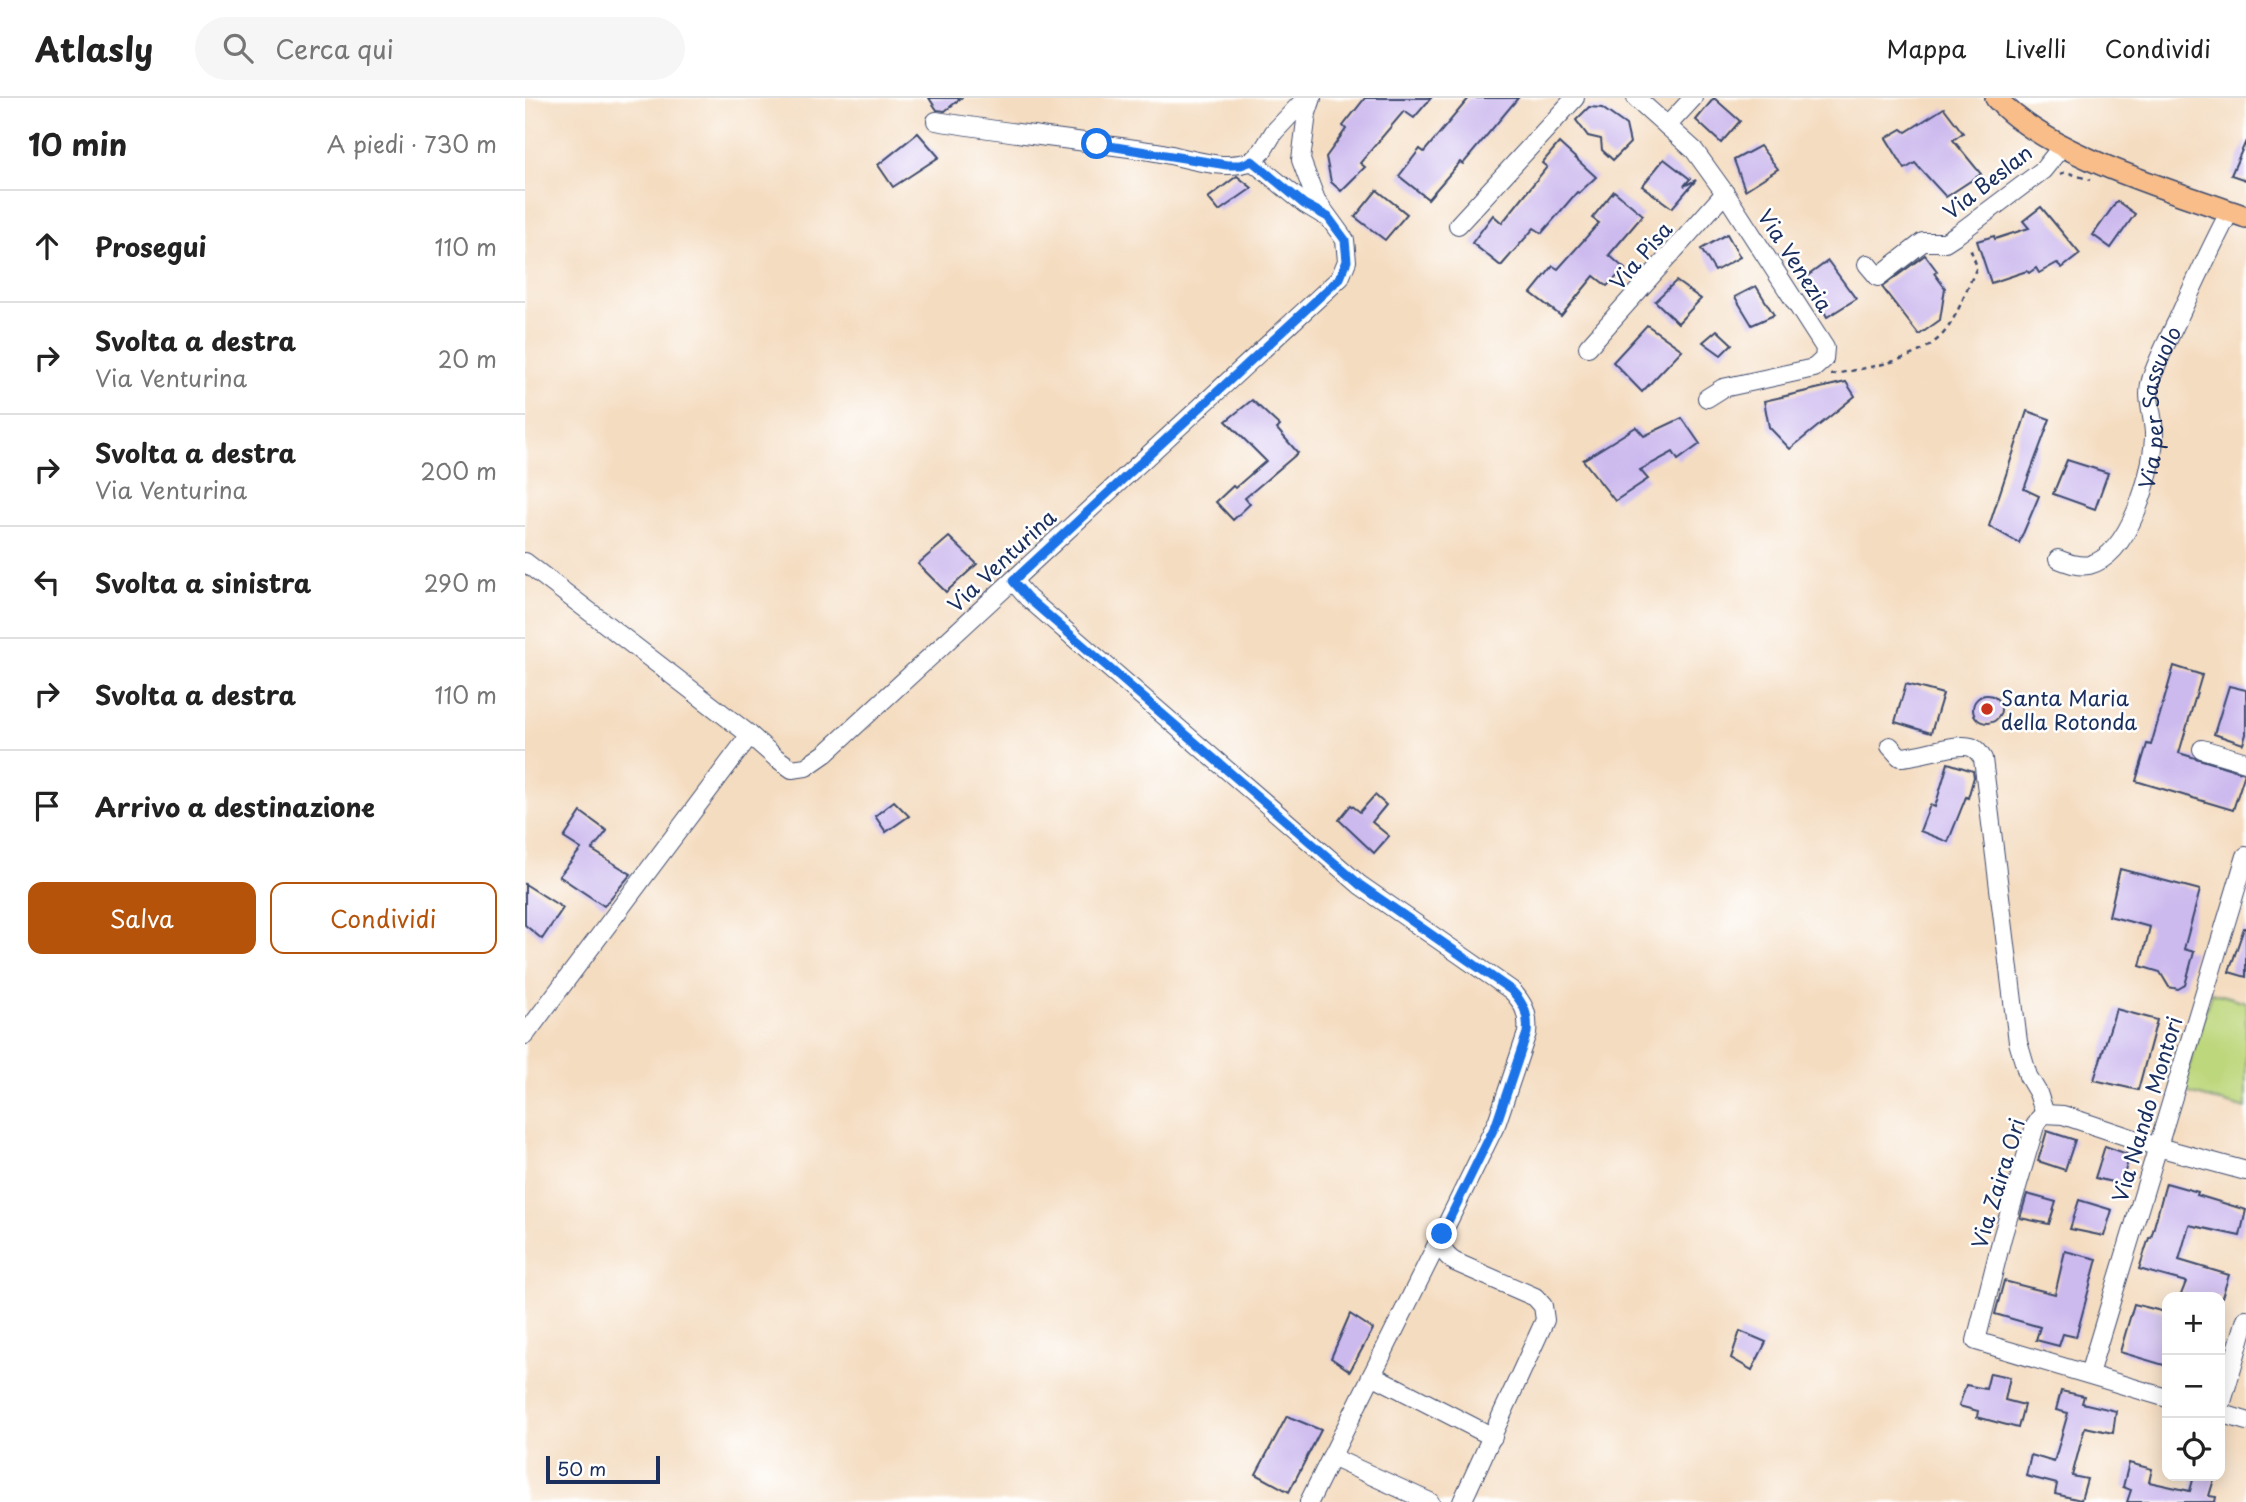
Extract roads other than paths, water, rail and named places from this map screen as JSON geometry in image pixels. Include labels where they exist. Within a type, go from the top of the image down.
[{"type":"main road","name":"Via per Sassuolo","points":[[1996,98],[2005,109],[2063,145],[2133,176],[2238,214]]},
{"type":"street","points":[[936,121],[1241,165],[1252,161],[1263,150],[1274,132],[1306,98]]},
{"type":"street","name":"Via Venturina","points":[[525,562],[775,757],[792,768],[806,767],[816,761],[1013,581],[1340,278],[1347,261],[1345,240],[1316,200],[1301,160],[1307,113],[1312,98]]},
{"type":"street","points":[[1458,225],[1575,98]]},
{"type":"street","name":"Via Venezia","points":[[1636,98],[1693,150],[1725,192],[1823,342],[1826,355],[1821,364],[1814,368],[1723,388],[1707,398]]},
{"type":"street","points":[[1667,126],[1693,98]]},
{"type":"street","name":"Via Beslan","points":[[1867,264],[1878,277],[1923,242],[1945,242],[2043,170],[2063,145]]},
{"type":"street","points":[[1252,161],[1304,204],[1328,217]]},
{"type":"street","name":"Via Pisa","points":[[1588,347],[1725,192]]},
{"type":"street","name":"Via per Sassuolo","points":[[2058,559],[2083,566],[2101,559],[2121,539],[2137,510],[2150,472],[2154,438],[2150,383],[2198,276],[2238,214]]},
{"type":"street","points":[[1013,581],[1028,598],[1360,885],[1511,990],[1523,1004],[1528,1021],[1527,1033],[1497,1122],[1309,1502]]},
{"type":"street","points":[[525,1035],[750,735]]},
{"type":"street","points":[[1889,746],[1900,757],[1971,747],[1983,759],[2018,1042],[2028,1076],[2038,1093],[2045,1114]]},
{"type":"street","points":[[2201,749],[2246,762]]},
{"type":"street","name":"Via Nando Montori","points":[[2089,1374],[2246,856]]},
{"type":"street","name":"Via Zaira Ori","points":[[2089,1374],[1976,1341],[2002,1238],[2039,1119],[2045,1114],[2063,1115],[2158,1147],[2246,1171]]},
{"type":"street","points":[[1442,1234],[1441,1241],[1447,1257],[1535,1297],[1545,1312],[1543,1328],[1462,1502]]},
{"type":"street","points":[[2225,1393],[2246,1319]]},
{"type":"street","points":[[2089,1374],[2162,1396]]},
{"type":"street","points":[[1372,1375],[1493,1437]]},
{"type":"street","points":[[2225,1413],[2246,1421]]},
{"type":"street","points":[[1331,1457],[1430,1502]]},
{"type":"place","name":"Santa Maria della Rotonda","points":[[1987,709]]}]
